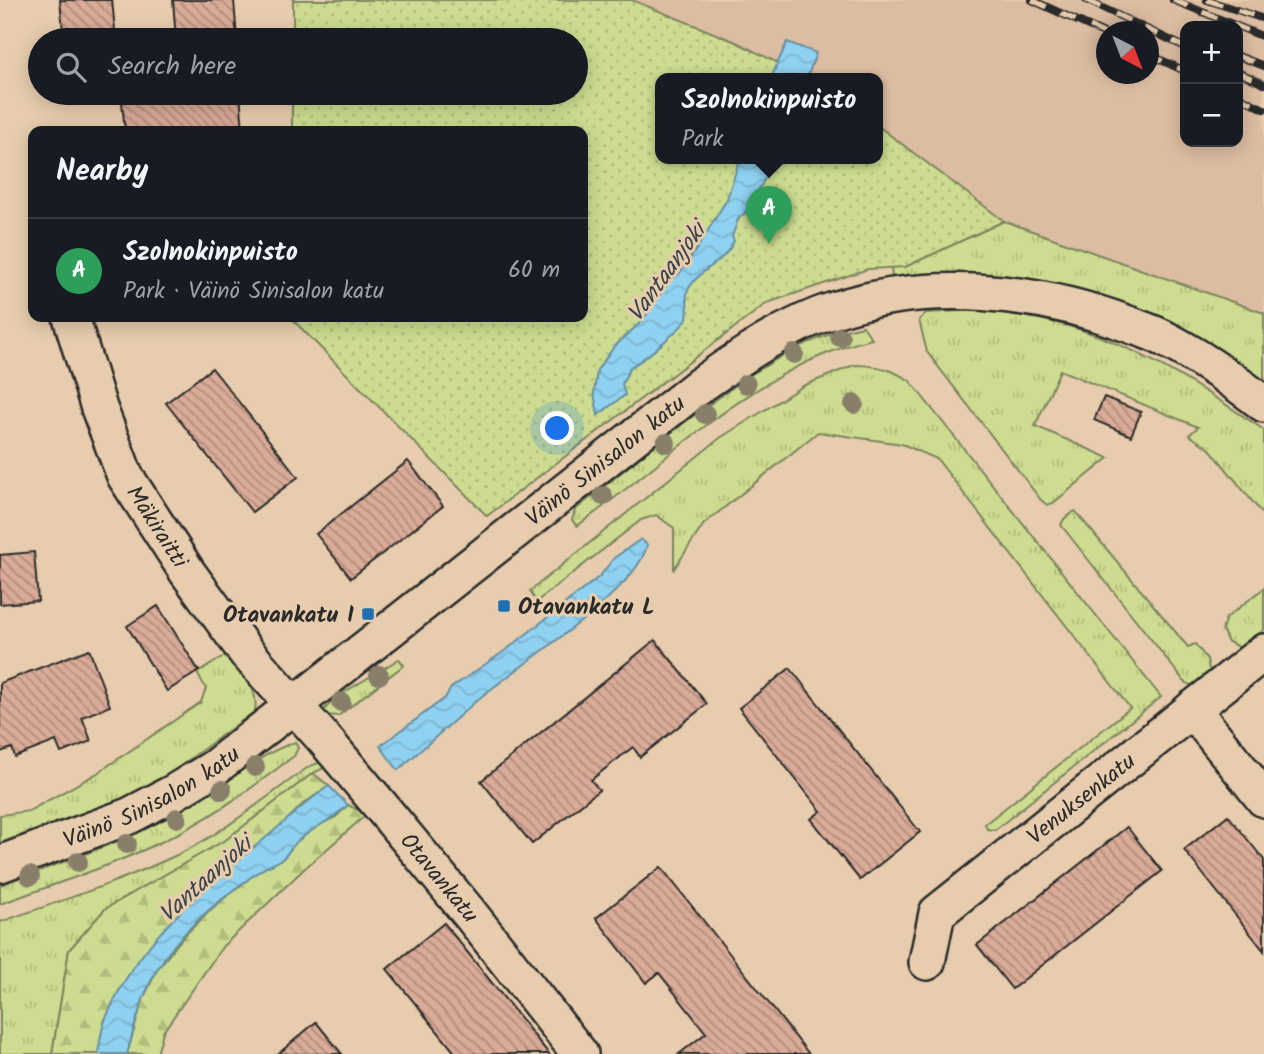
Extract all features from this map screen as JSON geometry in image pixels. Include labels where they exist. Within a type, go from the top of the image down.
[{"type":"street","name":"Väinö Sinisalon katu","points":[[0,864],[129,816],[214,768],[699,386],[780,333],[837,309],[889,296],[955,291],[1036,298],[1100,314],[1166,339],[1218,369],[1264,404]]},
{"type":"street","name":"Mäkiraitti","points":[[73,322],[99,408],[125,476],[177,557],[246,652],[293,706]]},
{"type":"street","name":"Venuksenkatu","points":[[927,962],[937,913],[1264,652]]},
{"type":"street","name":"Otavankatu","points":[[293,706],[334,750],[462,904],[580,1054]]},
{"type":"street","points":[[1192,709],[1264,799]]},
{"type":"shaded area","points":[[632,0],[1264,0],[1264,313],[1004,221],[883,130],[883,73],[798,73],[736,42]]},
{"type":"green space","points":[[293,0],[632,0],[736,42],[798,73],[655,73],[655,164],[883,164],[883,130],[1004,221],[905,267],[868,269],[767,303],[487,516],[295,322],[588,322],[588,126],[292,126],[292,105],[588,105],[588,28],[293,28]]},
{"type":"green space","points":[[1004,221],[1264,313],[1264,385],[1025,281],[962,274],[892,278],[891,267],[905,267]]},
{"type":"green space","points":[[979,310],[1049,321],[1113,342],[1180,376],[1264,430],[1264,516],[1210,449],[1189,435],[1198,427],[1060,370],[1035,426],[1109,458],[1047,505],[927,352],[919,320],[926,313]]},
{"type":"green space","points":[[863,326],[872,339],[830,352],[790,370],[716,418],[577,526],[572,520],[575,510],[669,434],[747,377],[797,347],[833,333]]},
{"type":"green space","points":[[854,365],[883,368],[910,381],[1161,697],[995,830],[987,829],[985,824],[1130,708],[937,459],[902,444],[818,432],[704,524],[674,569],[674,528],[656,515],[641,520],[536,602],[530,591],[720,438],[803,386]]},
{"type":"green space","points":[[1075,511],[1188,647],[1195,644],[1207,659],[1210,674],[1198,684],[1190,685],[1184,681],[1061,525],[1064,519]]},
{"type":"green space","points":[[1264,588],[1264,630],[1240,648],[1227,641],[1222,629],[1226,618]]},
{"type":"green space","points":[[228,654],[252,687],[256,702],[255,711],[168,775],[129,796],[0,843],[0,815],[29,811],[96,774],[201,702],[206,688],[197,673]]},
{"type":"green space","points":[[399,659],[404,665],[338,716],[327,715],[324,710],[335,698]]},
{"type":"green space","points":[[295,742],[298,748],[294,756],[194,825],[113,863],[0,904],[0,885],[86,854],[150,826],[186,807],[263,757]]},
{"type":"green space","points":[[324,761],[330,765],[313,773],[227,839],[105,909],[69,950],[52,1054],[0,1054],[0,922],[114,882],[181,853],[231,823],[310,766]]},
{"type":"green space","points":[[313,773],[329,786],[303,804],[286,821],[105,1019],[98,1054],[52,1054],[69,950],[105,909],[227,839]]},
{"type":"green space","points":[[348,805],[367,814],[223,946],[163,1032],[157,1054],[127,1054],[143,999],[158,968],[183,937],[217,904],[261,869],[282,859],[296,842],[320,824],[336,817]]},
{"type":"water","points":[[787,42],[816,53],[809,73],[773,73]]},
{"type":"water","points":[[738,164],[774,164],[745,213],[738,219],[730,248],[696,279],[688,290],[688,312],[684,323],[630,367],[622,384],[625,395],[598,415],[594,393],[597,370],[614,347],[642,321],[670,280],[679,274],[727,199]]},
{"type":"water","points":[[641,539],[647,545],[638,564],[622,585],[599,607],[493,687],[398,770],[380,746],[445,698],[451,688],[506,650],[600,576],[614,558]]},
{"type":"water","points":[[329,786],[348,805],[295,843],[282,859],[230,892],[190,927],[167,954],[152,978],[127,1054],[98,1054],[104,1022],[119,991],[153,941],[194,898]]},
{"type":"building","points":[[60,0],[112,0],[115,28],[63,28]]},
{"type":"building","points":[[173,0],[234,0],[236,28],[175,28]]},
{"type":"building","points":[[122,105],[241,105],[243,126],[124,126]]},
{"type":"building","points":[[212,368],[298,477],[252,512],[166,403]]},
{"type":"building","points":[[1104,397],[1141,412],[1131,436],[1094,420]]},
{"type":"building","points":[[408,461],[443,506],[351,578],[316,534]]},
{"type":"building","points":[[34,552],[38,601],[0,604],[0,555]]},
{"type":"building","points":[[158,606],[199,671],[167,691],[127,626]]},
{"type":"building","points":[[655,640],[707,704],[640,757],[633,747],[591,780],[599,790],[532,844],[481,781]]},
{"type":"building","points":[[89,649],[110,706],[82,717],[91,741],[61,753],[56,741],[15,757],[12,748],[0,752],[0,683]]},
{"type":"building","points":[[790,668],[920,832],[860,880],[811,819],[821,811],[739,708]]},
{"type":"building","points":[[1228,815],[1264,860],[1264,951],[1184,850]]},
{"type":"building","points":[[1127,827],[1162,871],[1012,989],[977,945]]},
{"type":"building","points":[[661,867],[809,1054],[679,1054],[706,1033],[659,973],[646,983],[596,918]]},
{"type":"building","points":[[444,923],[549,1054],[456,1054],[387,969]]},
{"type":"building","points":[[316,1022],[342,1054],[278,1054]]},
{"type":"railway","points":[[1032,0],[1096,29]]},
{"type":"railway","points":[[1086,0],[1180,45]]},
{"type":"railway","points":[[1173,0],[1264,37]]},
{"type":"railway","points":[[1207,0],[1264,19]]},
{"type":"railway","points":[[1243,58],[1264,66]]},
{"type":"railway","points":[[1159,59],[1180,69]]},
{"type":"railway","points":[[1243,74],[1264,84]]},
{"type":"railway","points":[[1243,98],[1264,109]]},
{"type":"place","name":"Szolnokinpuisto","points":[[769,244]]},
{"type":"place","name":"Otavankatu L","points":[[504,606]]},
{"type":"place","name":"Otavankatu I","points":[[368,614]]},
{"type":"water label","name":"Vantaanjoki","points":[[666,272]]},
{"type":"water label","name":"Vantaanjoki","points":[[205,879]]}]
